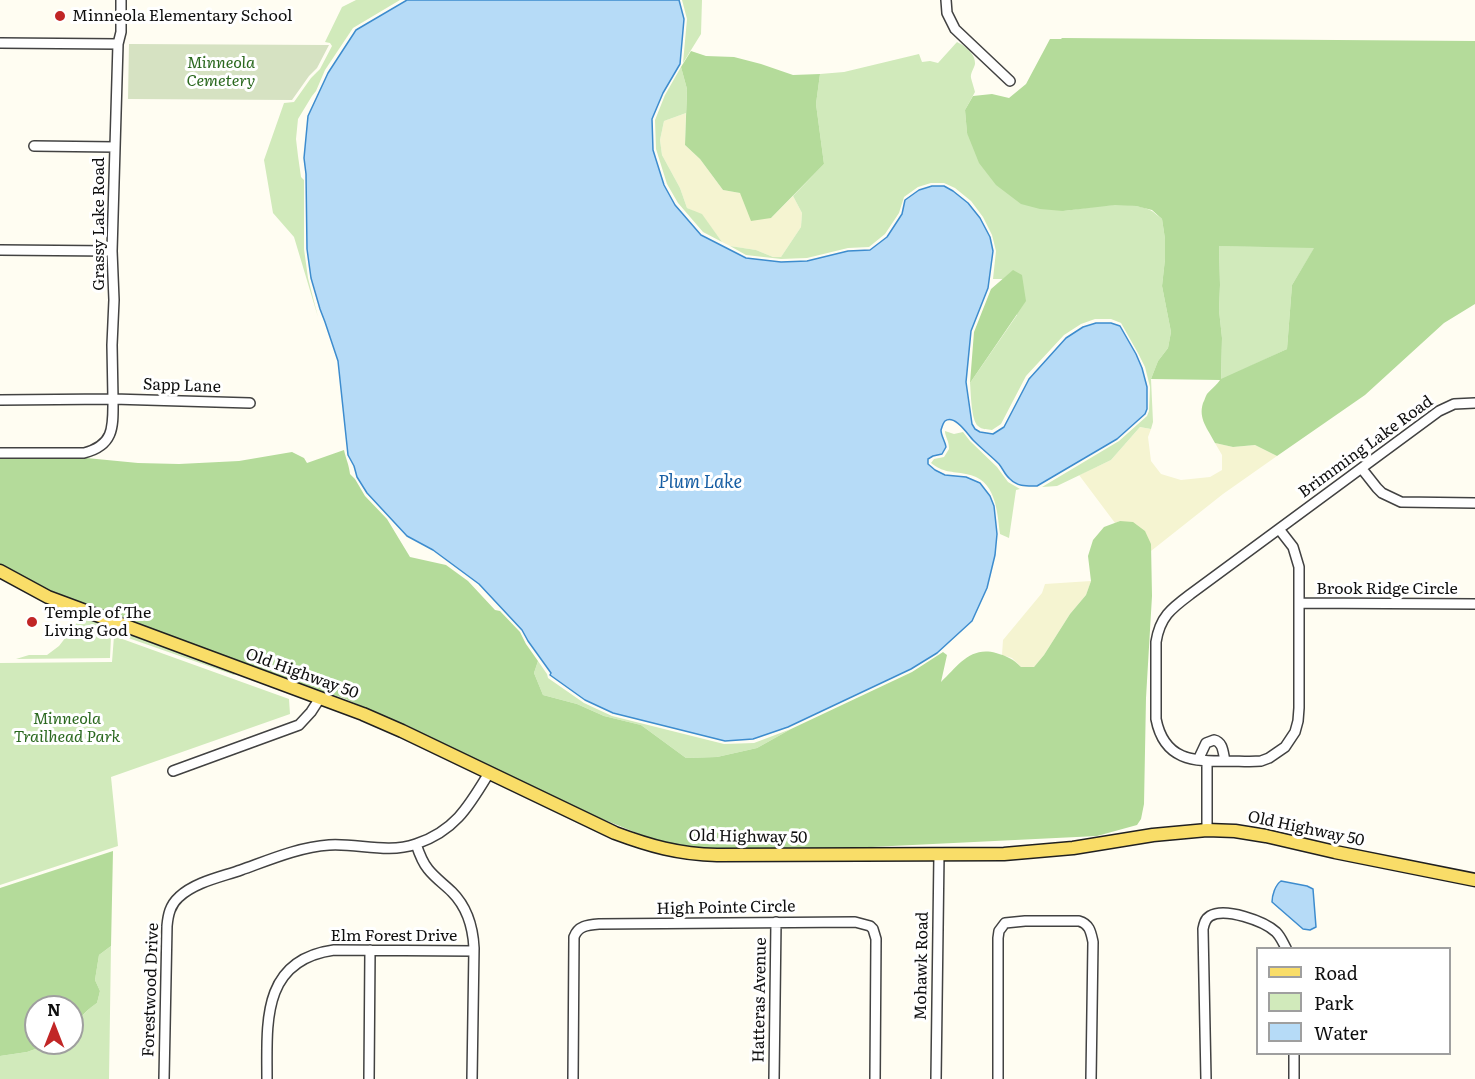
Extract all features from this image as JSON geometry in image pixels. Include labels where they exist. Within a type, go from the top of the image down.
[{"type":"main road","name":"Old Highway 50","points":[[0,571],[48,597],[392,726],[615,833],[643,844],[672,851],[717,855],[1004,854],[1043,852],[1168,833],[1207,830],[1235,831],[1475,880]]},
{"type":"street","name":"Grassy Lake Road","points":[[0,453],[84,453],[102,445],[111,433],[114,300],[112,251],[121,0]]},
{"type":"street","points":[[946,0],[947,13],[955,29],[1010,81]]},
{"type":"street","points":[[0,43],[118,44]]},
{"type":"street","points":[[34,146],[115,147]]},
{"type":"street","points":[[0,250],[112,251]]},
{"type":"street","name":"Sapp Lane","points":[[0,399],[113,399],[250,403]]},
{"type":"street","name":"Brimming Lake Road","points":[[1279,529],[1293,547],[1299,567],[1299,708],[1295,732],[1286,747],[1261,761],[1202,761],[1184,757],[1166,744],[1158,729],[1156,719],[1156,642],[1158,629],[1169,611],[1279,529],[1362,469],[1439,411],[1448,405],[1475,403]]},
{"type":"street","points":[[1362,469],[1382,493],[1401,502],[1475,503]]},
{"type":"street","name":"Brook Ridge Circle","points":[[1299,603],[1475,604]]},
{"type":"street","points":[[173,771],[299,725],[320,698]]},
{"type":"street","points":[[1207,830],[1202,761],[1206,743],[1214,740],[1220,742],[1225,761]]},
{"type":"street","name":"Forestwood Drive","points":[[164,1079],[166,926],[171,907],[181,895],[202,884],[279,857],[319,846],[350,845],[393,848],[416,844],[442,831],[463,814],[489,773]]},
{"type":"street","points":[[416,844],[424,864],[460,902],[472,928],[474,937],[472,1079]]},
{"type":"street","name":"Mohawk Road","points":[[936,1079],[939,854]]},
{"type":"street","points":[[1206,1079],[1203,928],[1206,920],[1212,915],[1227,914],[1251,918],[1276,932],[1285,947]]},
{"type":"street","points":[[998,1079],[999,931],[1005,923],[1079,921],[1090,928],[1093,942],[1091,1079]]},
{"type":"street","name":"High Pointe Circle","points":[[573,1079],[574,937],[579,929],[599,924],[776,922],[855,922],[866,924],[873,929],[876,939],[875,1079]]},
{"type":"street","name":"Hatteras Avenue","points":[[774,1079],[776,922]]},
{"type":"street","name":"Elm Forest Drive","points":[[267,1079],[267,1024],[270,1006],[284,975],[303,959],[324,951],[334,950],[474,951]]},
{"type":"street","points":[[369,1079],[370,950]]},
{"type":"street","points":[[1294,1055],[1294,1079]]},
{"type":"green space","points":[[356,0],[400,0],[353,28],[325,70],[316,91],[298,119],[296,139],[301,177],[304,180],[304,249],[308,278],[318,317],[294,237],[273,213],[264,160],[284,103],[294,102],[320,69],[332,46],[325,42],[342,7]]},
{"type":"green space","points":[[682,0],[702,0],[701,34],[683,63],[687,19]]},
{"type":"green space","points":[[1050,39],[1475,41],[1475,304],[1444,323],[1365,395],[1277,456],[1255,445],[1233,447],[1215,443],[1204,424],[1202,409],[1207,395],[1220,380],[1151,379],[1158,361],[1168,348],[1171,332],[1162,286],[1165,239],[1162,219],[1152,210],[1136,206],[1115,205],[1063,211],[1040,209],[1021,204],[996,185],[979,163],[967,133],[965,110],[973,96],[992,94],[1009,98],[1026,84]],"holes":[[[1219,246],[1314,248],[1292,285],[1287,349],[1221,379]]]},
{"type":"green space","points":[[957,42],[969,50],[975,60],[971,76],[975,92],[965,110],[967,133],[1063,211],[1107,205],[1130,205],[1150,210],[1162,219],[1165,259],[1162,286],[1171,332],[1168,348],[1158,361],[1151,379],[1153,422],[1151,429],[1140,427],[1111,460],[1057,486],[1042,487],[1119,441],[1147,416],[1150,387],[1145,367],[1121,323],[1111,319],[1095,319],[1081,324],[1064,335],[1026,376],[1001,424],[992,430],[978,426],[973,412],[970,383],[1017,315],[1013,271],[1003,279],[993,279],[996,251],[992,235],[983,217],[971,201],[955,188],[944,183],[931,183],[918,187],[904,197],[899,213],[885,234],[869,247],[848,248],[807,258],[781,259],[746,255],[730,246],[781,257],[801,227],[802,213],[793,196],[824,164],[816,104],[820,74],[844,72],[919,54],[922,62],[938,63]]},
{"type":"green space","name":"Minneola Cemetery","points":[[129,44],[329,45],[317,68],[292,100],[128,99]]},
{"type":"green space","points":[[691,51],[706,56],[734,57],[793,75],[820,74],[816,104],[824,164],[771,218],[751,221],[740,193],[723,190],[700,159],[685,145],[687,89],[681,67]]},
{"type":"green space","points":[[681,67],[687,89],[686,113],[664,121],[660,140],[662,155],[680,188],[687,208],[702,214],[722,242],[703,232],[678,203],[667,184],[656,149],[655,120],[665,95]]},
{"type":"green space","points":[[686,113],[685,145],[700,159],[723,190],[740,193],[771,218],[793,196],[802,213],[801,227],[781,257],[773,257],[756,250],[730,246],[722,242],[702,215],[687,208],[680,188],[662,155],[660,140],[664,121]]},
{"type":"green space","points":[[1219,246],[1315,247],[1292,285],[1287,349],[1221,380],[1222,338],[1219,310]]},
{"type":"green space","points":[[1013,270],[1022,275],[1026,301],[970,383],[974,332],[991,289]]},
{"type":"green space","points":[[1140,427],[1151,429],[1148,437],[1151,461],[1161,474],[1181,480],[1210,477],[1222,470],[1222,455],[1215,443],[1233,447],[1255,445],[1277,456],[1223,494],[1151,551],[1151,544],[1120,521],[1115,523],[1079,475],[1111,460]]},
{"type":"green space","points":[[945,431],[954,434],[963,432],[997,467],[1008,482],[1020,489],[1016,490],[1009,538],[1000,534],[996,506],[984,482],[966,474],[944,470],[931,463],[934,459],[944,457],[949,449]]},
{"type":"green space","points":[[344,450],[350,474],[365,496],[387,519],[410,557],[446,565],[468,581],[520,632],[538,661],[534,673],[543,695],[577,704],[604,716],[641,725],[686,758],[717,757],[757,748],[791,729],[912,672],[943,652],[947,655],[941,682],[965,659],[979,652],[996,653],[1010,658],[1021,667],[1034,667],[1070,614],[1086,595],[1091,581],[1088,556],[1093,540],[1104,527],[1120,521],[1133,522],[1145,531],[1151,544],[1152,596],[1146,698],[1144,804],[1141,819],[1137,825],[1097,836],[851,848],[716,850],[659,842],[558,801],[410,727],[343,698],[276,677],[138,627],[38,586],[0,565],[0,457],[76,457],[179,464],[239,461],[292,452],[304,458],[307,463]]},
{"type":"green space","points":[[1091,581],[1086,595],[1070,614],[1034,667],[1021,667],[1012,658],[1002,655],[1003,640],[1042,593],[1045,584]]},
{"type":"green space","points":[[83,615],[237,672],[234,675],[114,633],[111,636],[110,658],[16,659],[29,655],[47,655],[59,646]]},
{"type":"green space","name":"Minneola Trailhead Park","points":[[114,636],[289,699],[290,714],[111,777],[118,846],[0,885],[0,663],[112,662]]},
{"type":"green space","points":[[538,661],[548,678],[584,703],[612,716],[724,744],[754,743],[791,729],[757,748],[717,757],[686,758],[641,725],[604,716],[577,704],[543,695],[534,673]]},
{"type":"green space","points":[[113,851],[111,946],[99,955],[95,980],[100,991],[97,1003],[84,1013],[84,995],[24,995],[24,1052],[0,1056],[0,888]]},
{"type":"green space","points":[[111,946],[109,1079],[0,1079],[0,1056],[24,1052],[24,1055],[84,1055],[84,1014],[97,1003],[100,991],[95,980],[99,955]]},
{"type":"water","name":"Plum Lake","points":[[407,0],[679,0],[684,19],[680,64],[663,93],[652,119],[653,150],[664,185],[675,205],[701,235],[746,258],[781,262],[807,261],[848,251],[870,250],[887,237],[902,214],[905,200],[919,190],[932,186],[944,186],[968,203],[980,218],[990,237],[993,251],[988,288],[971,331],[966,382],[972,424],[975,429],[993,434],[1004,427],[1029,379],[1066,338],[1083,327],[1096,323],[1111,323],[1120,326],[1136,354],[1147,387],[1145,414],[1117,439],[1037,486],[1023,486],[1013,482],[999,464],[961,426],[953,420],[945,421],[941,430],[946,447],[942,454],[928,459],[928,464],[945,475],[966,477],[980,483],[990,496],[994,506],[997,534],[995,555],[987,588],[972,621],[937,653],[911,669],[788,727],[753,739],[725,741],[613,713],[585,700],[550,675],[551,673],[522,630],[479,584],[433,550],[407,536],[367,493],[348,455],[338,361],[311,278],[307,249],[304,158],[308,116],[328,73],[356,30]]},
{"type":"water","points":[[1281,881],[1313,889],[1316,927],[1310,930],[1303,929],[1272,902],[1274,891]]},
{"type":"place","name":"Minneola Elementary School","points":[[60,16]]},
{"type":"place","name":"Temple of The Living God","points":[[32,622]]}]
